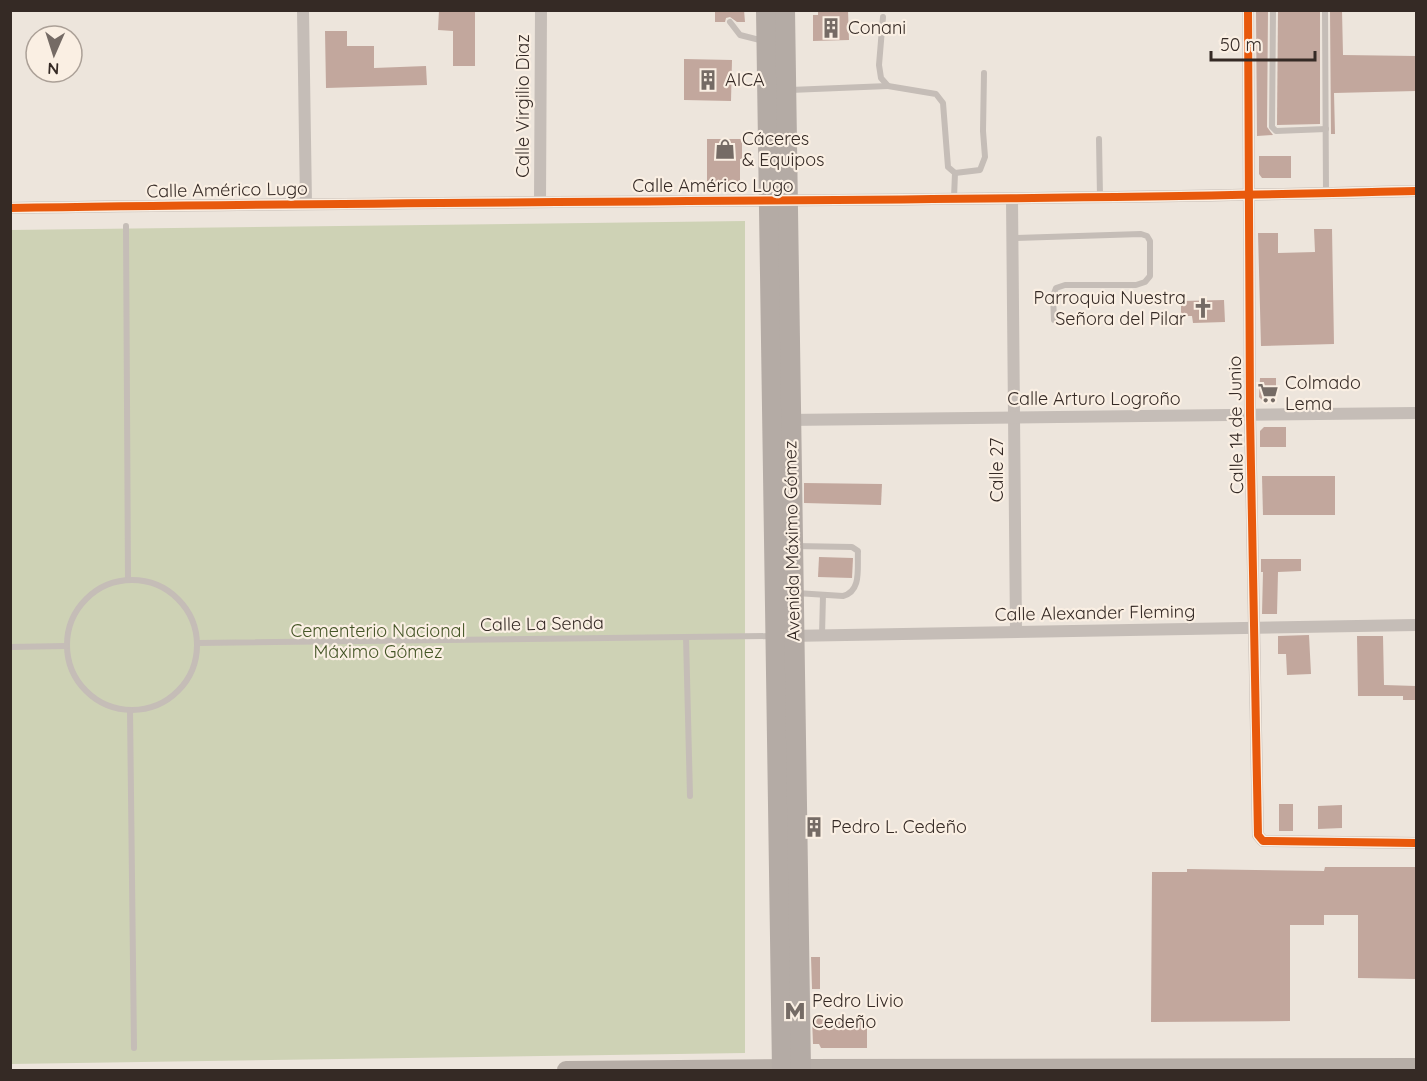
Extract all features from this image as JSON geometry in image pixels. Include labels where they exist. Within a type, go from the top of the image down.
[{"type":"main road","name":"Avenida Máximo Gómez","points":[[766,10],[779,200],[792,1069]]},
{"type":"main road","name":"Avenida Máximo Gómez","points":[[779,200],[786,90],[785,10]]},
{"type":"main road","name":"Avenida Máximo Gómez","points":[[781,420],[792,545],[793,593],[784,636]]},
{"type":"main road","points":[[566,1071],[1416,1067]]},
{"type":"street","points":[[303,10],[306,204]]},
{"type":"street","name":"Calle Virgilio Diaz","points":[[540,201],[541,10]]},
{"type":"street","name":"Calle 14 de Junio","points":[[1248,10],[1250,415],[1258,835],[1260,840],[1416,843]]},
{"type":"street","name":"Calle Américo Lugo","points":[[10,208],[540,201],[1100,198],[1416,191]]},
{"type":"street","name":"Calle 27","points":[[1012,199],[1016,632]]},
{"type":"street","name":"Calle Arturo Logroño","points":[[781,420],[1416,413]]},
{"type":"street","name":"Calle Alexander Fleming","points":[[784,636],[1416,625]]},
{"type":"lane","points":[[1272,10],[1272,127],[1276,131],[1326,129]]},
{"type":"lane","points":[[1325,10],[1326,194]]},
{"type":"lane","points":[[883,17],[879,65],[881,78],[888,86]]},
{"type":"lane","points":[[730,22],[740,35],[767,42]]},
{"type":"lane","points":[[786,90],[888,86],[936,94],[943,103],[948,167],[955,173],[980,170],[985,157],[984,73]]},
{"type":"lane","points":[[1099,139],[1100,198]]},
{"type":"lane","points":[[954,199],[955,173]]},
{"type":"lane","points":[[126,225],[128,580]]},
{"type":"lane","points":[[1013,238],[1141,234],[1147,236],[1150,241],[1150,276],[1145,282],[1136,285],[1065,285],[1056,288],[1053,296],[1054,320]]},
{"type":"lane","points":[[792,545],[856,549],[858,551],[857,585],[854,591],[843,596],[793,593]]},
{"type":"lane","points":[[128,580],[141,580],[169,591],[184,606],[194,624],[197,643],[195,662],[188,678],[176,693],[163,702],[130,710],[108,706],[91,696],[75,678],[68,660],[66,646],[70,621],[80,605],[98,589],[128,580]]},
{"type":"lane","points":[[822,635],[823,595]]},
{"type":"lane","name":"Calle La Senda","points":[[197,643],[784,636]]},
{"type":"lane","points":[[686,637],[690,796]]},
{"type":"lane","points":[[10,647],[66,646]]},
{"type":"lane","points":[[130,710],[134,1048]]},
{"type":"green space","name":"Cementerio Nacional Máximo Gómez","points":[[745,221],[745,1053],[11,1064],[10,230]]},
{"type":"building","points":[[439,10],[475,10],[475,66],[453,66],[453,31],[438,30]]},
{"type":"building","points":[[715,10],[744,10],[745,22],[737,22],[730,17],[726,18],[725,22],[715,22]]},
{"type":"building","name":"Conani","points":[[818,10],[848,10],[849,40],[813,41],[813,15],[818,15]]},
{"type":"building","points":[[1256,10],[1268,10],[1267,127],[1273,135],[1257,136]]},
{"type":"building","points":[[1278,10],[1320,10],[1320,124],[1277,125]]},
{"type":"building","points":[[1330,10],[1342,10],[1343,55],[1416,56],[1416,91],[1334,93],[1335,134],[1331,134]]},
{"type":"building","points":[[325,31],[347,31],[347,46],[374,46],[374,68],[426,66],[427,85],[326,88]]},
{"type":"building","name":"AICA","points":[[684,59],[732,60],[731,101],[684,100]]},
{"type":"building","points":[[707,139],[742,139],[740,182],[707,182]]},
{"type":"building","points":[[1259,156],[1291,156],[1291,178],[1262,178],[1259,174]]},
{"type":"building","points":[[1314,229],[1332,229],[1334,344],[1261,346],[1258,233],[1278,233],[1278,253],[1315,252]]},
{"type":"building","name":"Parroquia Nuestra Señora del Pilar","points":[[1224,300],[1225,322],[1193,323],[1192,316],[1181,316],[1181,301]]},
{"type":"building","points":[[1260,378],[1276,378],[1276,401],[1263,401],[1259,397]]},
{"type":"building","points":[[1264,427],[1286,427],[1286,447],[1260,447],[1260,431]]},
{"type":"building","points":[[1262,476],[1335,476],[1335,515],[1263,515]]},
{"type":"building","points":[[804,483],[882,484],[881,505],[804,503]]},
{"type":"building","points":[[819,557],[853,558],[852,578],[818,577]]},
{"type":"building","points":[[1261,559],[1301,559],[1301,571],[1278,572],[1277,614],[1262,614]]},
{"type":"building","points":[[1309,635],[1311,674],[1287,675],[1286,654],[1278,654],[1278,636]]},
{"type":"building","points":[[1357,636],[1383,636],[1384,685],[1416,686],[1416,700],[1403,700],[1403,696],[1358,696]]},
{"type":"building","points":[[1279,804],[1293,804],[1293,831],[1279,831]]},
{"type":"building","points":[[1342,805],[1342,828],[1318,829],[1318,806]]},
{"type":"building","points":[[1325,867],[1416,867],[1416,979],[1358,978],[1358,915],[1324,915],[1324,925],[1290,925],[1290,1021],[1151,1022],[1152,872],[1187,872],[1187,869],[1324,871]]},
{"type":"building","name":"Pedro Livio Cedeño","points":[[811,957],[820,957],[820,989],[812,989]]},
{"type":"building","points":[[812,1018],[867,1018],[867,1048],[821,1048],[819,1044],[813,1044]]},
{"type":"cycle path","points":[[1248,10],[1250,415],[1258,835],[1263,841],[1416,843]]},
{"type":"cycle path","points":[[10,208],[1065,198],[1416,191]]},
{"type":"place","name":"Conani","points":[[831,28]]},
{"type":"place","name":"AICA","points":[[708,80]]},
{"type":"place","name":"Cáceres & Equipos","points":[[725,149]]},
{"type":"place","name":"Parroquia Nuestra Señora del Pilar","points":[[1203,308]]},
{"type":"place","name":"Colmado Lema","points":[[1268,393]]},
{"type":"place","name":"Pedro L. Cedeño","points":[[814,827]]},
{"type":"place","name":"Pedro Livio Cedeño","points":[[795,1011]]}]
